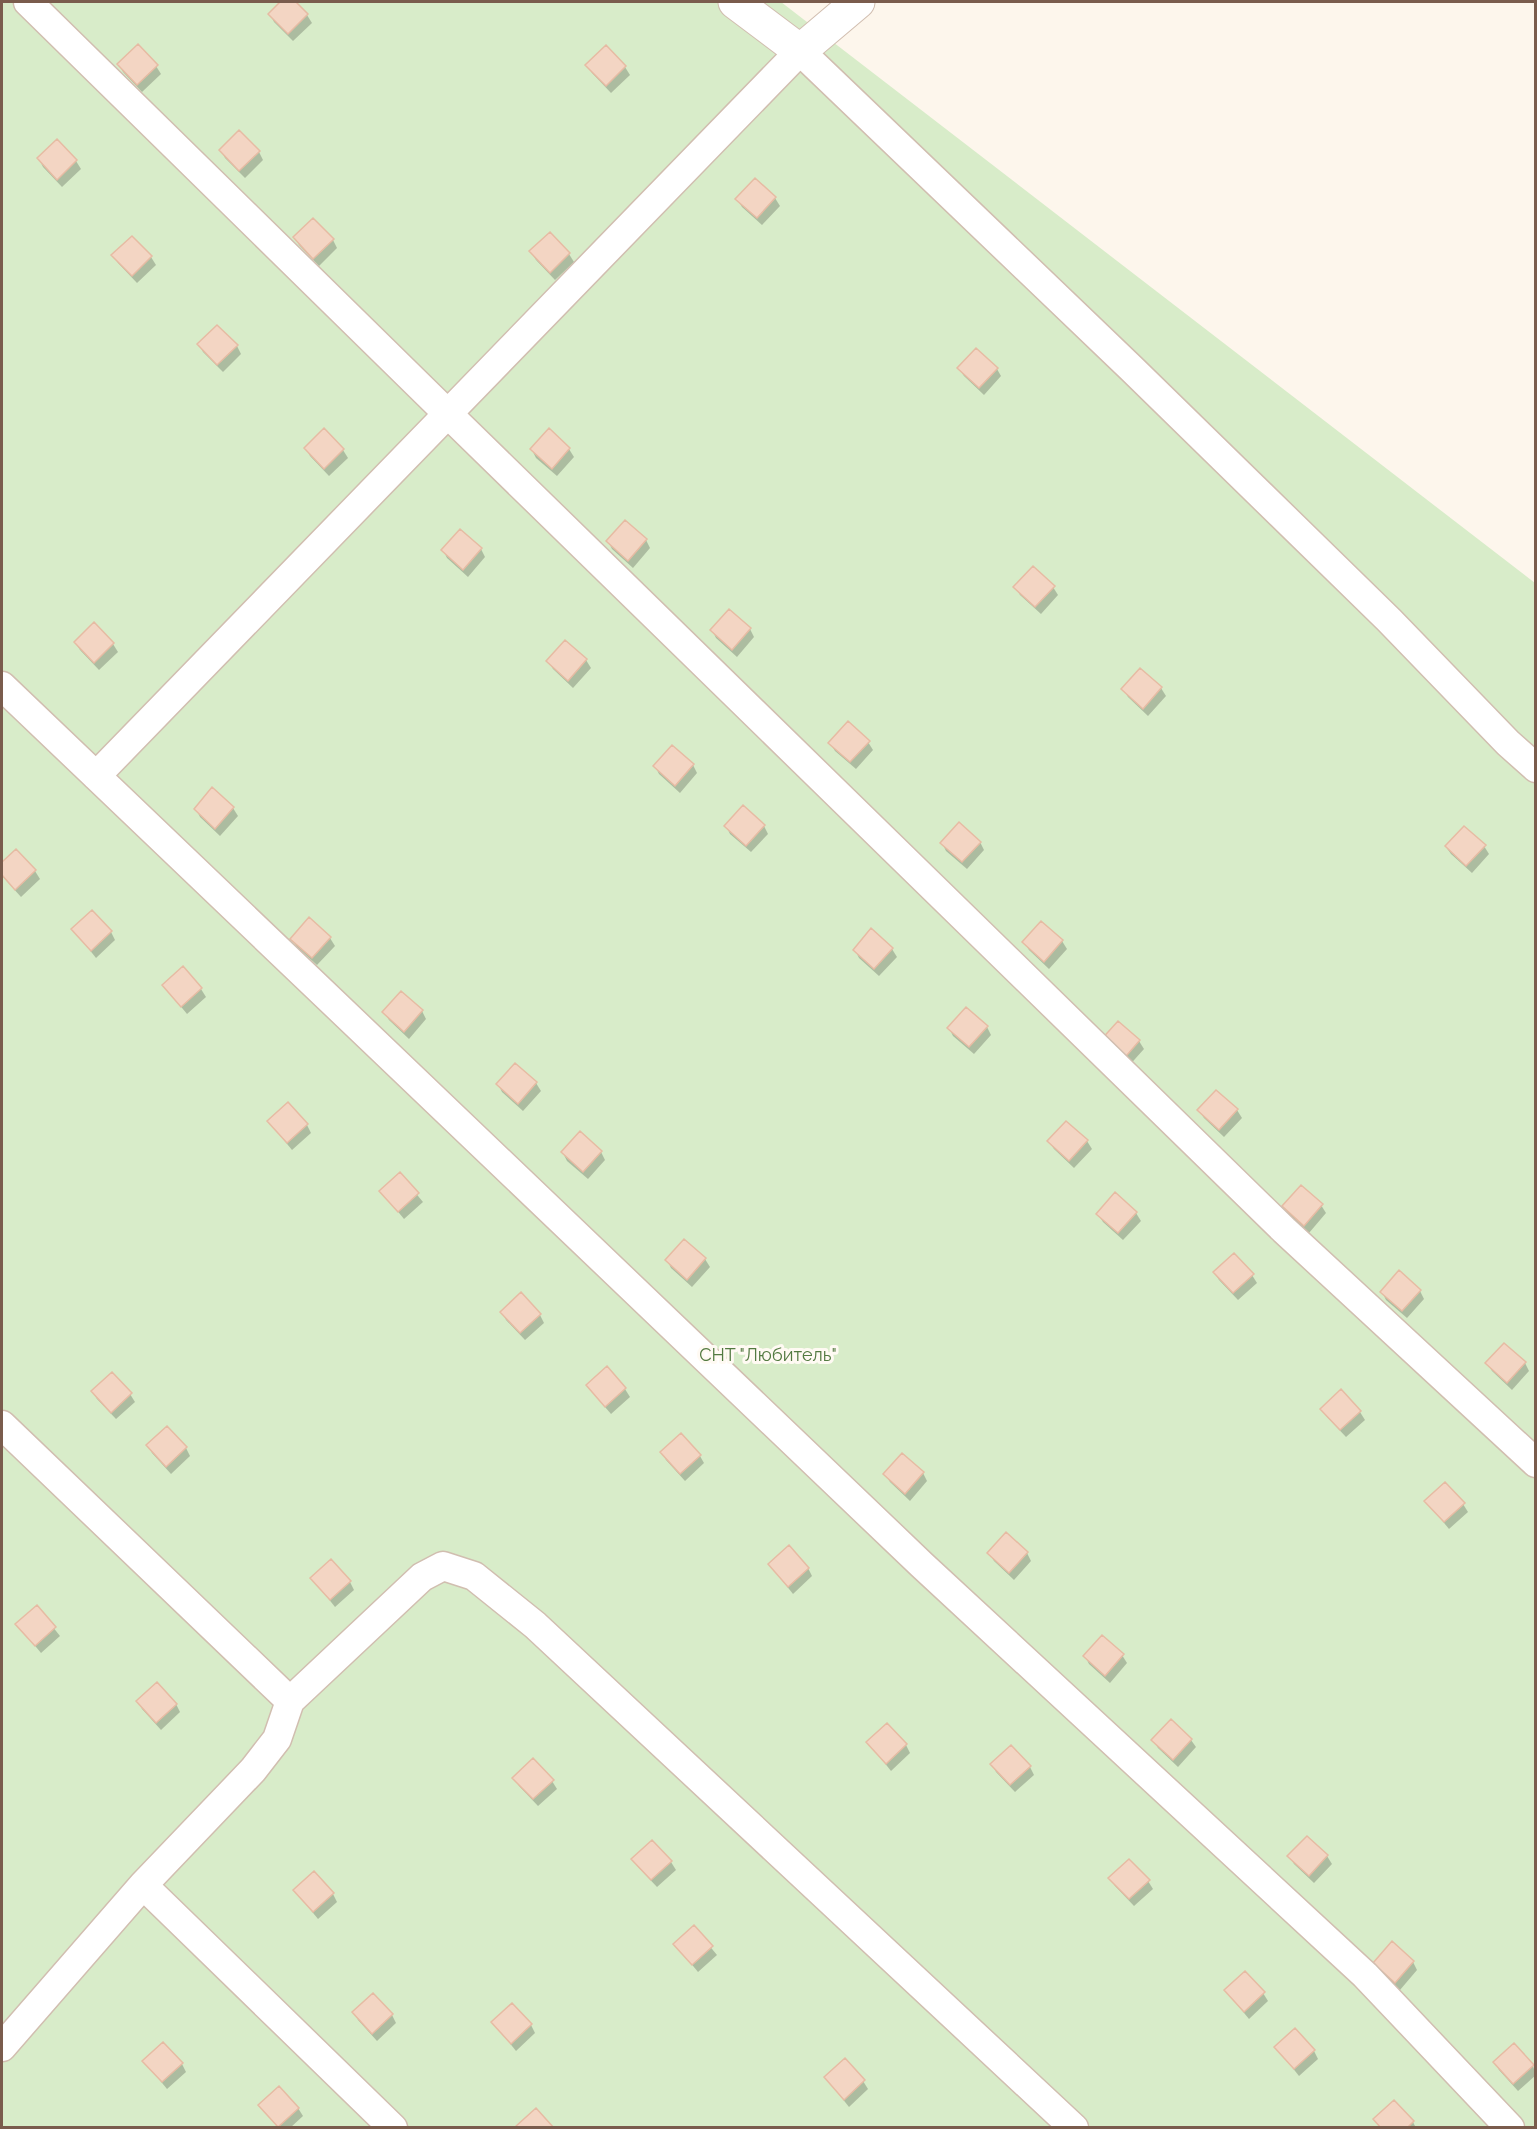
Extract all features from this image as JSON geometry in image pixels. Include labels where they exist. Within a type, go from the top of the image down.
[{"type":"street","points":[[735,2],[800,51],[858,2]]},
{"type":"lane","points":[[28,2],[1284,1230],[1536,1463]]},
{"type":"lane","points":[[96,776],[800,51],[1132,369],[1380,611],[1508,743],[1536,768]]},
{"type":"lane","points":[[2,686],[922,1565],[1365,1975],[1510,2127]]},
{"type":"lane","points":[[2,1425],[290,1701]]},
{"type":"lane","points":[[2,2047],[143,1885],[259,1762],[277,1739],[290,1701],[422,1577],[443,1566],[474,1576],[535,1625],[1074,2127]]},
{"type":"lane","points":[[143,1885],[393,2127]]},
{"type":"green space","name":"СНТ \"Любитель\"","points":[[2,2],[781,2],[1535,583],[1535,2127],[2,2128]]},
{"type":"building","points":[[280,2],[296,2],[308,14],[288,34],[268,14]]},
{"type":"building","points":[[138,44],[158,65],[137,85],[117,64]]},
{"type":"building","points":[[606,45],[626,66],[606,86],[585,65]]},
{"type":"building","points":[[239,130],[260,151],[239,171],[219,150]]},
{"type":"building","points":[[57,139],[77,160],[57,180],[37,158]]},
{"type":"building","points":[[755,178],[776,197],[757,218],[735,199]]},
{"type":"building","points":[[313,218],[334,239],[313,259],[293,237]]},
{"type":"building","points":[[550,232],[570,253],[550,273],[529,251]]},
{"type":"building","points":[[132,236],[152,256],[132,276],[111,255]]},
{"type":"building","points":[[217,325],[238,345],[217,365],[197,344]]},
{"type":"building","points":[[976,348],[998,368],[979,388],[957,368]]},
{"type":"building","points":[[324,428],[344,449],[324,469],[304,448]]},
{"type":"building","points":[[549,428],[570,448],[552,469],[530,449]]},
{"type":"building","points":[[625,520],[647,539],[628,561],[606,541]]},
{"type":"building","points":[[460,529],[482,548],[463,570],[441,550]]},
{"type":"building","points":[[1033,566],[1055,586],[1035,607],[1013,587]]},
{"type":"building","points":[[729,609],[751,628],[732,650],[710,630]]},
{"type":"building","points":[[94,622],[114,643],[94,663],[74,642]]},
{"type":"building","points":[[565,640],[587,659],[568,681],[546,661]]},
{"type":"building","points":[[1140,668],[1162,687],[1143,709],[1121,689]]},
{"type":"building","points":[[848,721],[870,741],[850,762],[828,743]]},
{"type":"building","points":[[672,745],[694,764],[675,786],[653,766]]},
{"type":"building","points":[[212,787],[234,807],[215,829],[194,809]]},
{"type":"building","points":[[743,805],[765,825],[746,846],[724,826]]},
{"type":"building","points":[[959,822],[981,842],[962,862],[940,843]]},
{"type":"building","points":[[1464,826],[1486,845],[1466,866],[1445,846]]},
{"type":"building","points":[[16,849],[36,870],[15,890],[2,875],[2,862]]},
{"type":"building","points":[[92,910],[112,931],[91,951],[71,929]]},
{"type":"building","points":[[309,917],[331,937],[312,958],[290,939]]},
{"type":"building","points":[[1041,921],[1063,940],[1044,962],[1022,942]]},
{"type":"building","points":[[871,928],[893,948],[874,969],[853,950]]},
{"type":"building","points":[[183,966],[202,988],[181,1007],[162,985]]},
{"type":"building","points":[[401,991],[423,1010],[404,1032],[382,1012]]},
{"type":"building","points":[[966,1007],[988,1026],[969,1047],[947,1028]]},
{"type":"building","points":[[1118,1021],[1140,1040],[1121,1062],[1099,1042]]},
{"type":"building","points":[[515,1063],[537,1082],[518,1104],[496,1084]]},
{"type":"building","points":[[1216,1090],[1238,1109],[1219,1130],[1197,1110]]},
{"type":"building","points":[[288,1102],[308,1124],[287,1143],[267,1121]]},
{"type":"building","points":[[1066,1121],[1088,1140],[1069,1161],[1047,1141]]},
{"type":"building","points":[[580,1131],[602,1151],[583,1172],[561,1152]]},
{"type":"building","points":[[400,1172],[419,1193],[398,1212],[379,1191]]},
{"type":"building","points":[[1301,1185],[1323,1204],[1304,1226],[1282,1206]]},
{"type":"building","points":[[1115,1192],[1137,1212],[1118,1233],[1096,1214]]},
{"type":"building","points":[[684,1239],[706,1258],[687,1280],[665,1260]]},
{"type":"building","points":[[1234,1253],[1254,1274],[1233,1293],[1213,1272]]},
{"type":"building","points":[[1399,1270],[1421,1290],[1402,1311],[1380,1292]]},
{"type":"building","points":[[521,1292],[541,1314],[520,1333],[500,1312]]},
{"type":"building","points":[[1504,1343],[1526,1362],[1507,1383],[1485,1363]]},
{"type":"building","points":[[607,1366],[626,1388],[605,1407],[586,1385]]},
{"type":"building","points":[[112,1372],[132,1393],[111,1413],[91,1391]]},
{"type":"building","points":[[1341,1389],[1361,1411],[1340,1430],[1320,1409]]},
{"type":"building","points":[[167,1426],[187,1447],[166,1467],[146,1445]]},
{"type":"building","points":[[681,1433],[701,1455],[680,1474],[660,1452]]},
{"type":"building","points":[[902,1453],[924,1472],[905,1494],[883,1474]]},
{"type":"building","points":[[1445,1482],[1465,1503],[1444,1522],[1424,1501]]},
{"type":"building","points":[[1006,1532],[1028,1552],[1009,1573],[987,1553]]},
{"type":"building","points":[[789,1545],[809,1568],[788,1587],[768,1564]]},
{"type":"building","points":[[331,1559],[351,1581],[330,1600],[310,1578]]},
{"type":"building","points":[[37,1605],[56,1627],[35,1646],[15,1624]]},
{"type":"building","points":[[1102,1635],[1124,1654],[1105,1676],[1083,1656]]},
{"type":"building","points":[[157,1682],[177,1704],[156,1723],[136,1701]]},
{"type":"building","points":[[1171,1719],[1192,1739],[1173,1760],[1151,1740]]},
{"type":"building","points":[[887,1723],[907,1744],[886,1764],[866,1742]]},
{"type":"building","points":[[1011,1745],[1031,1766],[1010,1785],[990,1764]]},
{"type":"building","points":[[533,1758],[554,1780],[533,1799],[512,1778]]},
{"type":"building","points":[[1307,1836],[1328,1855],[1309,1876],[1287,1856]]},
{"type":"building","points":[[652,1840],[672,1861],[651,1880],[631,1859]]},
{"type":"building","points":[[1129,1859],[1150,1880],[1129,1899],[1108,1878]]},
{"type":"building","points":[[314,1871],[334,1893],[313,1912],[293,1890]]},
{"type":"building","points":[[694,1925],[713,1946],[692,1965],[673,1944]]},
{"type":"building","points":[[1392,1941],[1414,1961],[1395,1983],[1373,1963]]},
{"type":"building","points":[[1245,1971],[1265,1992],[1244,2012],[1224,1990]]},
{"type":"building","points":[[373,1993],[393,2014],[372,2034],[352,2012]]},
{"type":"building","points":[[512,2003],[532,2024],[511,2044],[491,2022]]},
{"type":"building","points":[[1295,2028],[1315,2050],[1294,2069],[1274,2047]]},
{"type":"building","points":[[163,2042],[183,2063],[162,2082],[142,2061]]},
{"type":"building","points":[[1514,2043],[1534,2065],[1513,2084],[1493,2062]]},
{"type":"building","points":[[845,2058],[865,2080],[844,2100],[824,2077]]},
{"type":"building","points":[[279,2086],[299,2108],[278,2127],[258,2105]]},
{"type":"building","points":[[1394,2100],[1414,2121],[1407,2128],[1381,2128],[1373,2119]]},
{"type":"building","points":[[536,2108],[554,2128],[515,2127]]}]
